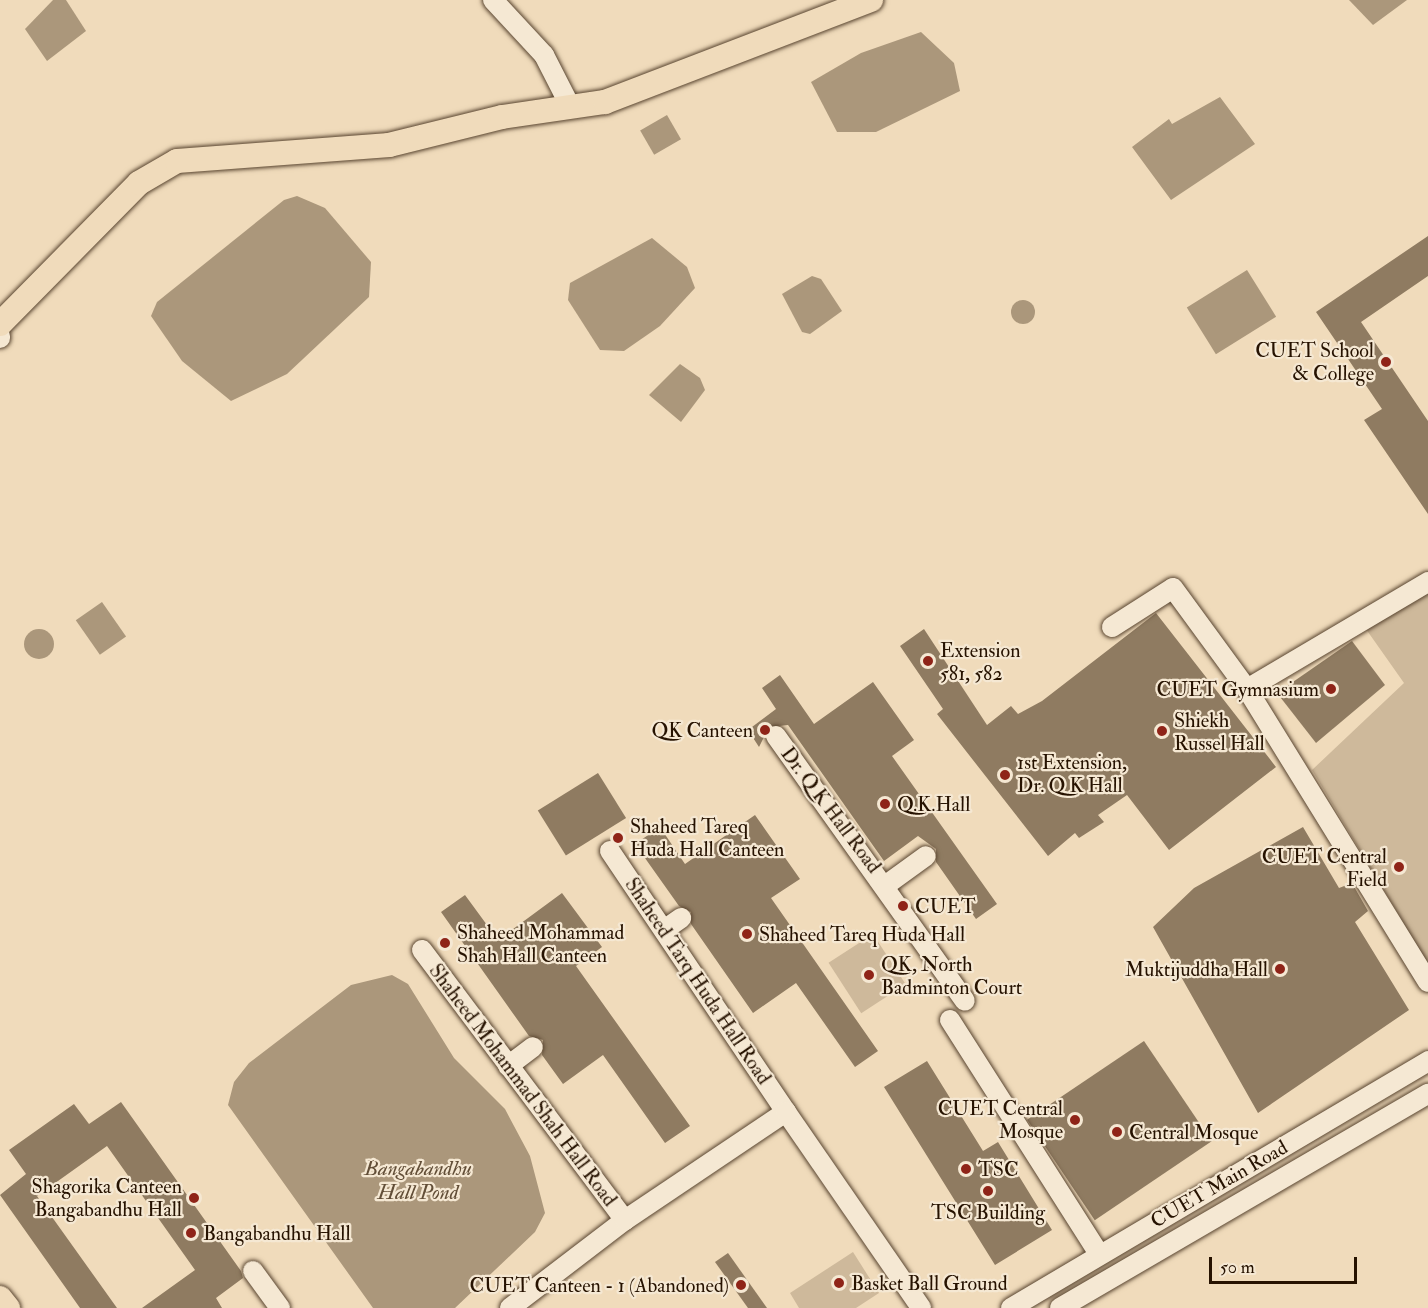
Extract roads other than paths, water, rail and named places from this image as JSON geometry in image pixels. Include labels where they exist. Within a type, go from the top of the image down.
[{"type":"main road","points":[[0,324],[139,183],[177,161],[389,145],[502,117],[571,108],[648,88],[776,33],[871,0]]},
{"type":"main road","points":[[0,1298],[8,1308]]},
{"type":"street","points":[[493,0],[544,55],[571,108]]},
{"type":"street","points":[[1247,689],[1428,582]]},
{"type":"street","points":[[1112,627],[1173,588],[1247,689],[1428,982]]},
{"type":"street","name":"Dr. Q K Hall Road","points":[[776,736],[886,885],[965,1001]]},
{"type":"street","name":"Shaheed Tarq Huda Hall Road","points":[[610,851],[921,1308]]},
{"type":"street","name":"Dr. Q K Hall Road","points":[[886,885],[926,856]]},
{"type":"street","points":[[664,930],[681,918]]},
{"type":"street","name":"Shaheed Mohammad Shah Hall Road","points":[[422,950],[625,1220]]},
{"type":"street","points":[[950,1020],[1099,1254]]},
{"type":"street","points":[[508,1066],[532,1047]]},
{"type":"street","name":"CUET Main Road","points":[[1011,1308],[1428,1061]]},
{"type":"street","name":"CUET Main Road","points":[[1060,1308],[1428,1094]]},
{"type":"street","points":[[510,1308],[625,1220],[786,1112]]},
{"type":"street","points":[[253,1270],[280,1308]]},
{"type":"water","points":[[53,0],[66,0],[86,31],[47,61],[25,29]]},
{"type":"water","points":[[1349,0],[1407,0],[1373,25]]},
{"type":"water","points":[[921,32],[954,63],[960,91],[876,132],[837,132],[811,82],[861,53]]},
{"type":"water","points":[[1220,97],[1255,144],[1171,200],[1132,147],[1169,119],[1172,124]]},
{"type":"water","points":[[667,115],[681,139],[654,155],[640,130]]},
{"type":"water","points":[[297,196],[325,208],[371,262],[369,297],[287,374],[231,401],[182,361],[151,316],[157,302],[284,200]]},
{"type":"water","points":[[652,238],[687,267],[695,288],[660,326],[624,351],[600,350],[568,300],[570,283]]},
{"type":"water","points":[[1247,270],[1276,317],[1216,354],[1187,308]]},
{"type":"water","points":[[812,276],[821,279],[842,311],[810,334],[802,332],[782,294]]},
{"type":"water","points":[[1023,300],[1032,303],[1035,312],[1032,321],[1023,324],[1014,321],[1011,312],[1014,303]]},
{"type":"water","points":[[680,364],[700,378],[705,390],[681,422],[649,395]]},
{"type":"water","points":[[102,602],[126,636],[100,655],[76,620]]},
{"type":"water","points":[[39,629],[50,633],[54,644],[50,655],[39,659],[28,655],[24,644],[28,633]]},
{"type":"water","name":"Bangabandhu Hall Pond","points":[[392,975],[408,984],[454,1058],[505,1109],[530,1156],[545,1213],[535,1232],[455,1308],[373,1308],[228,1105],[234,1082],[249,1063],[351,985]]},
{"type":"place","name":"CUET School & College","points":[[1386,362]]},
{"type":"place","name":"Extension 581, 582","points":[[928,661]]},
{"type":"place","name":"CUET Gymnasium","points":[[1331,689]]},
{"type":"place","name":"QK Canteen","points":[[765,730]]},
{"type":"place","name":"Shiekh Russel Hall","points":[[1162,731]]},
{"type":"place","name":"1st Extension, Dr. Q K Hall","points":[[1005,775]]},
{"type":"place","name":"Q.K.Hall","points":[[885,804]]},
{"type":"place","name":"Shaheed Tareq Huda Hall Canteen","points":[[618,838]]},
{"type":"place","name":"CUET Central Field","points":[[1399,867]]},
{"type":"place","name":"CUET","points":[[903,906]]},
{"type":"place","name":"Shaheed Tareq Huda Hall","points":[[747,934]]},
{"type":"place","name":"Shaheed Mohammad Shah Hall Canteen","points":[[445,943]]},
{"type":"place","name":"Muktijuddha Hall","points":[[1280,969]]},
{"type":"place","name":"QK, North Badminton Court","points":[[869,975]]},
{"type":"place","name":"CUET Central Mosque","points":[[1075,1120]]},
{"type":"place","name":"Central Mosque","points":[[1117,1132]]},
{"type":"place","name":"TSC","points":[[966,1169]]},
{"type":"place","name":"TSC Building","points":[[988,1191]]},
{"type":"place","name":"Shagorika Canteen Bangabandhu Hall","points":[[194,1198]]},
{"type":"place","name":"Bangabandhu Hall","points":[[191,1233]]},
{"type":"place","name":"Basket Ball Ground","points":[[839,1283]]},
{"type":"place","name":"CUET Canteen - 1 (Abandoned)","points":[[741,1285]]}]
